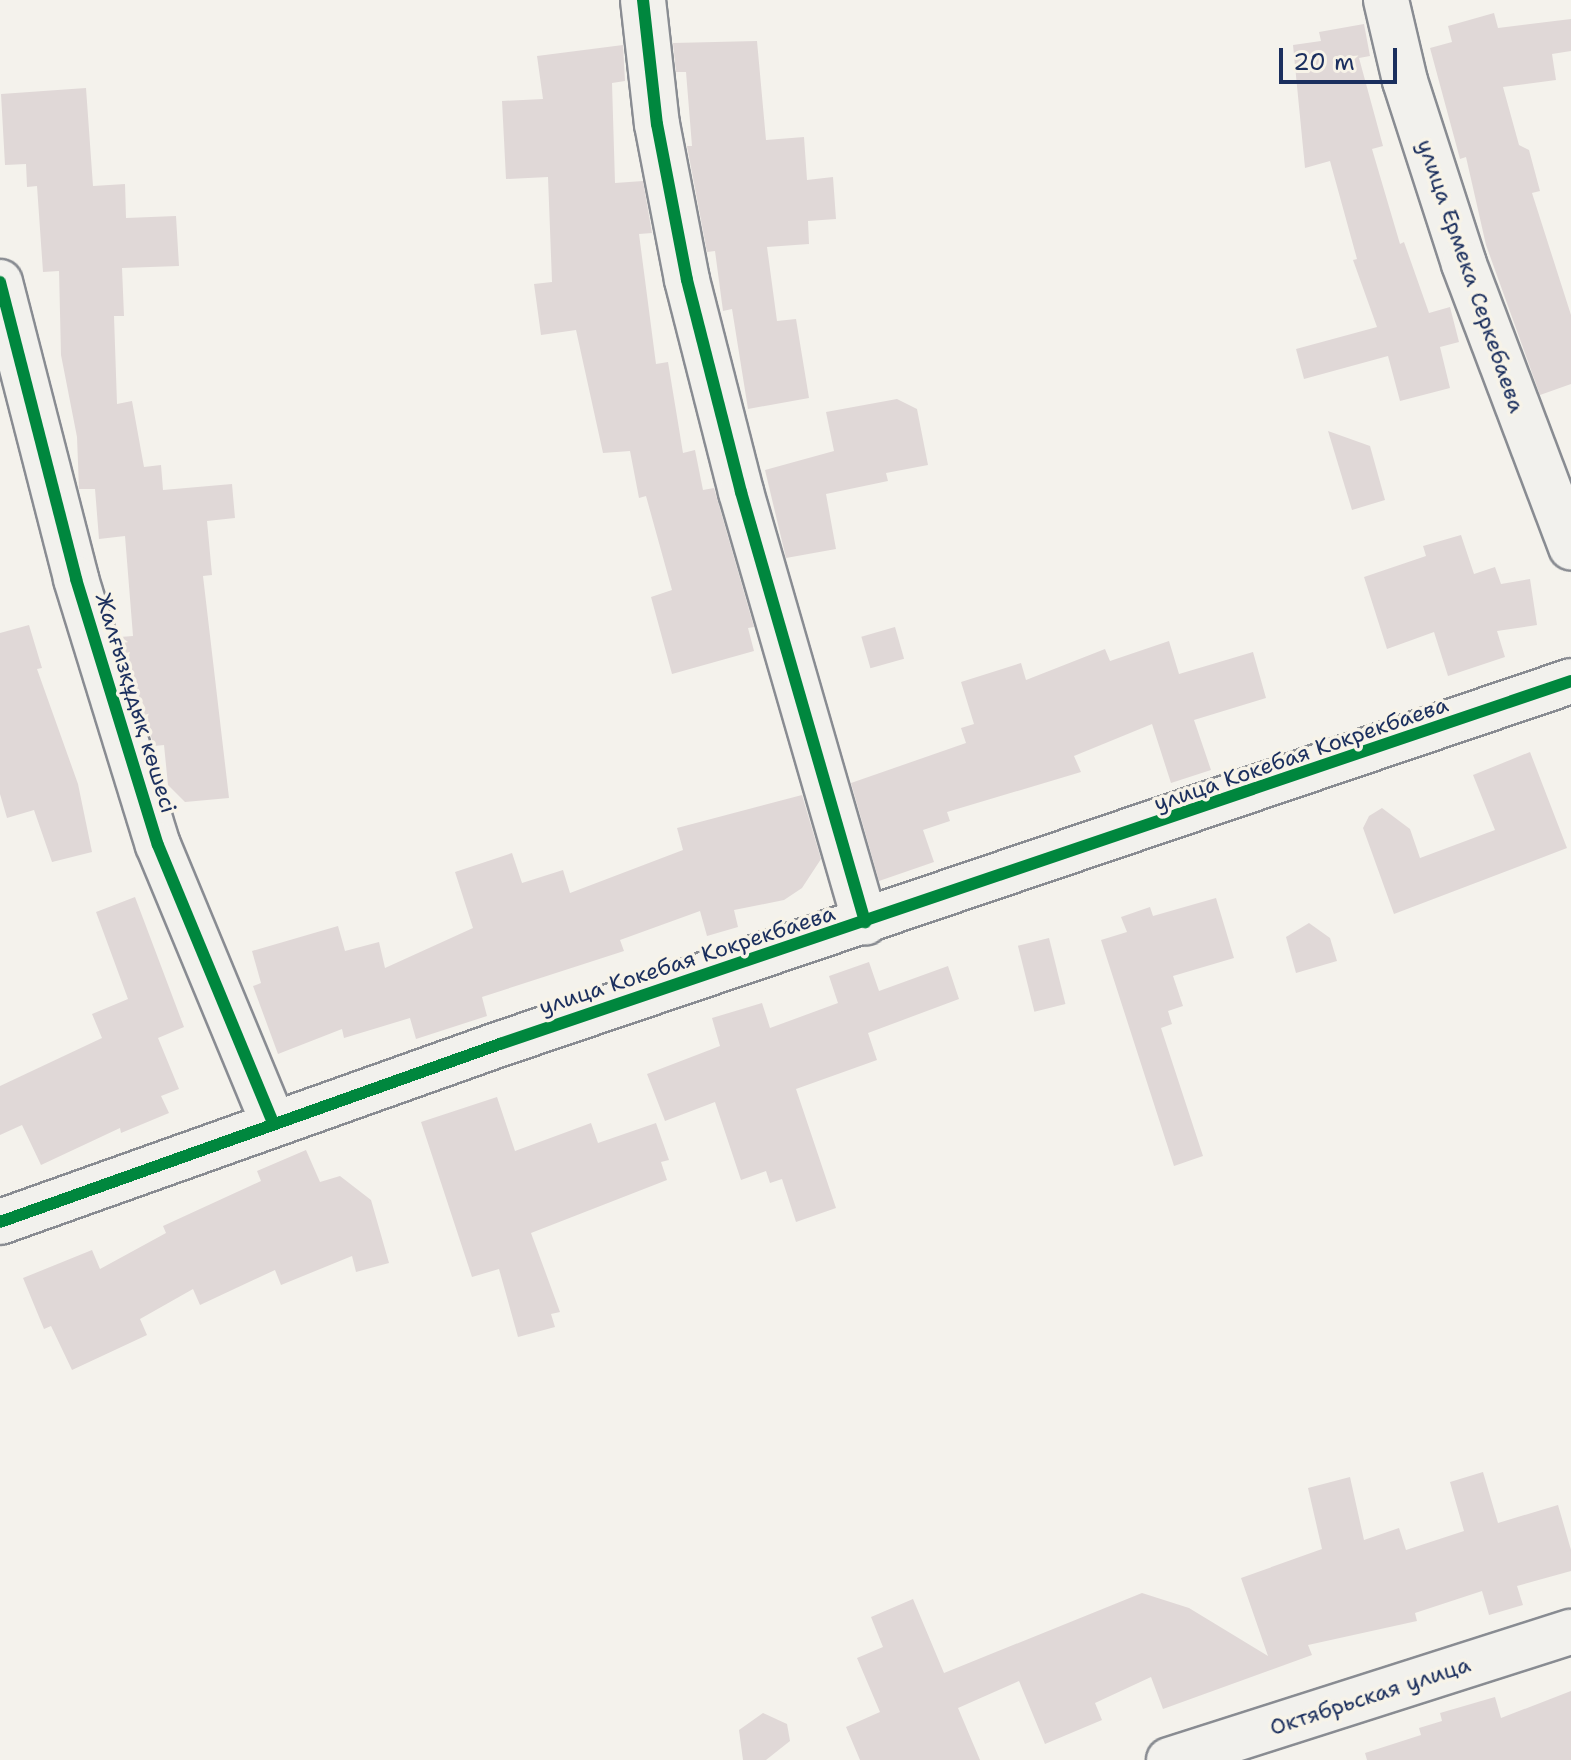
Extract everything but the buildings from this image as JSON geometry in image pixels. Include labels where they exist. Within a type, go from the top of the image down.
[{"type":"street","points":[[643,0],[657,124],[687,280],[846,870],[865,922]]},
{"type":"street","name":"улица Ермека Серкебаева","points":[[1386,0],[1405,81],[1464,264],[1571,547]]},
{"type":"street","name":"Жалғызқұдық көшесі","points":[[0,282],[76,579],[158,845],[273,1123]]},
{"type":"street","name":"улица Кокебая Кокрекбаева","points":[[0,1222],[273,1123],[1571,681]]},
{"type":"street","name":"Октябрьская улица","points":[[1169,1760],[1571,1632]]},
{"type":"cycle path","points":[[643,0],[657,124],[687,280],[741,492],[865,922]]},
{"type":"cycle path","points":[[0,282],[76,579],[158,845],[273,1123]]},
{"type":"cycle path","points":[[0,1222],[500,1044],[1571,681]]}]
